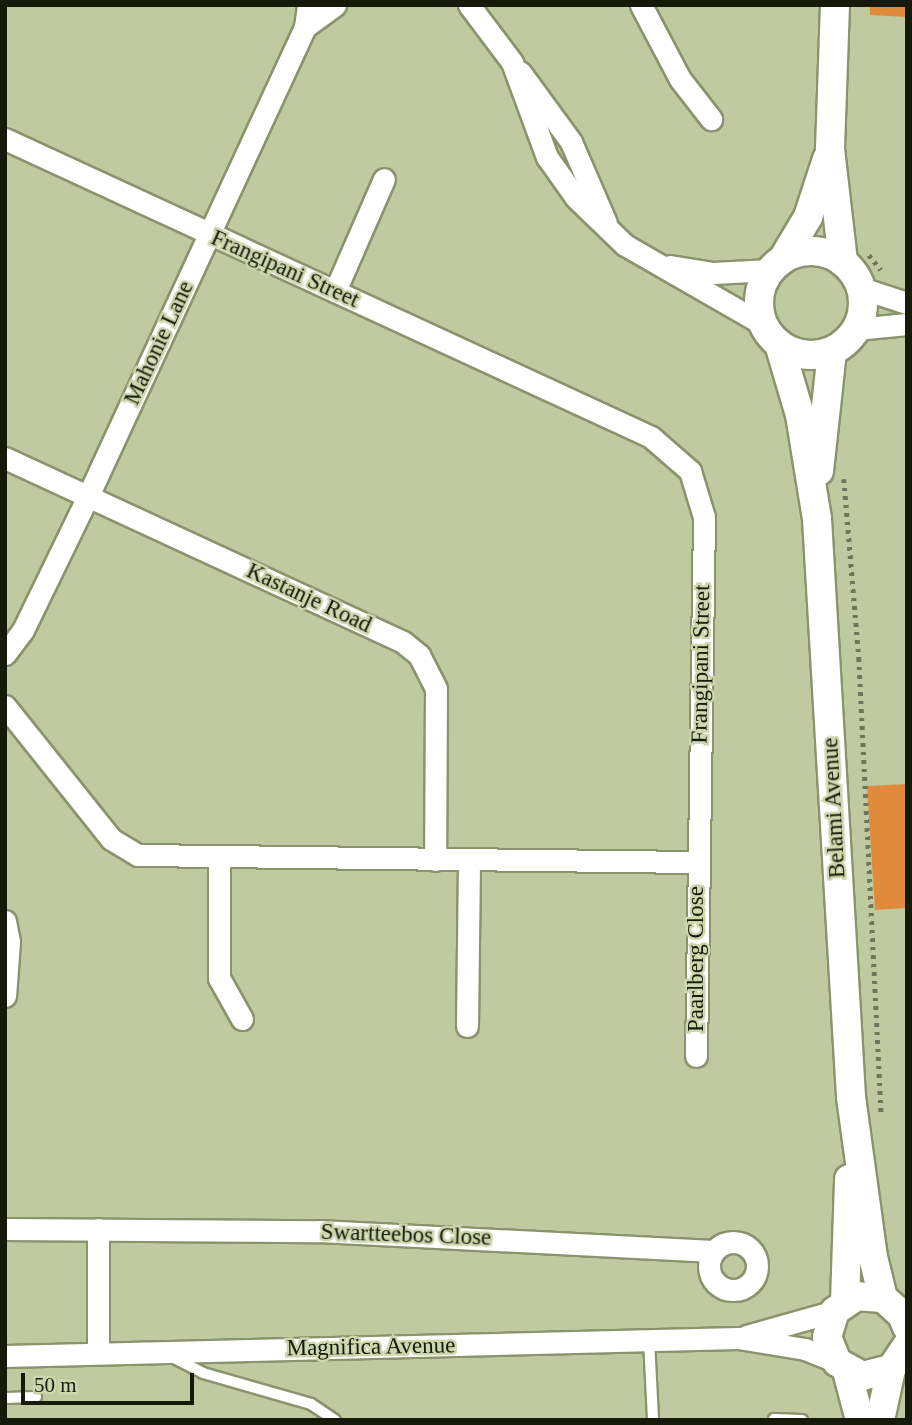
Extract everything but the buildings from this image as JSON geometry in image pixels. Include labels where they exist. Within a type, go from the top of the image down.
[{"type":"street","name":"Mahonie Lane","points":[[5,654],[23,630],[88,496],[305,27],[308,5]]},
{"type":"street","name":"Mahonie Lane","points":[[305,27],[335,5]]},
{"type":"street","points":[[469,5],[571,142],[609,232],[657,265],[804,355],[832,351],[856,329],[863,309],[855,256],[830,149],[835,5]]},
{"type":"street","points":[[641,5],[680,79],[711,119]]},
{"type":"street","name":"Frangipani Street","points":[[5,139],[651,437],[690,471],[704,517],[696,863]]},
{"type":"street","points":[[771,335],[759,297],[776,265],[808,217],[830,149]]},
{"type":"street","points":[[335,290],[384,179]]},
{"type":"street","points":[[657,265],[713,273],[776,265],[820,252],[855,256]]},
{"type":"street","points":[[861,288],[907,303]]},
{"type":"street","points":[[856,329],[907,324]]},
{"type":"street","name":"Belami Avenue","points":[[771,335],[800,415],[817,519],[851,1097],[873,1257],[900,1314]]},
{"type":"street","name":"Belami Avenue","points":[[817,519],[832,351]]},
{"type":"street","name":"Kastanje Road","points":[[5,458],[403,642],[419,655],[436,689],[435,860]]},
{"type":"street","points":[[5,706],[111,839],[123,849],[153,857],[696,863]]},
{"type":"street","points":[[219,858],[219,978],[242,1019]]},
{"type":"street","points":[[467,1026],[470,860]]},
{"type":"street","name":"Paarlberg Close","points":[[696,863],[696,1056]]},
{"type":"street","points":[[5,921],[9,942],[5,996]]},
{"type":"street","name":"Belami Avenue","points":[[842,1366],[827,1337],[840,1307],[851,1097]]},
{"type":"street","name":"Swartteebos Close","points":[[5,1229],[359,1232],[713,1251]]},
{"type":"street","points":[[98,1229],[98,1353]]},
{"type":"street","points":[[840,1307],[870,1295],[900,1314]]},
{"type":"street","name":"Magnifica Avenue","points":[[738,1338],[822,1319],[840,1307]]},
{"type":"street","name":"Magnifica Avenue","points":[[5,1356],[738,1338],[805,1349],[842,1366]]},
{"type":"street","points":[[842,1366],[862,1376],[901,1357]]},
{"type":"street","points":[[880,1420],[901,1357]]},
{"type":"street","points":[[842,1366],[860,1420]]},
{"type":"lane","points":[[649,1340],[653,1420]]},
{"type":"lane","points":[[163,1352],[203,1373],[311,1404],[335,1420]]},
{"type":"lane","points":[[5,1398],[36,1397]]},
{"type":"lane","points":[[774,1419],[802,1420]]},
{"type":"path","points":[[855,256],[887,277]]},
{"type":"path","points":[[844,468],[859,658],[882,1122]]},
{"type":"shaded area","points":[[870,5],[907,5],[907,17],[870,15]]},
{"type":"shaded area","points":[[907,784],[907,908],[875,910],[867,786]]}]
